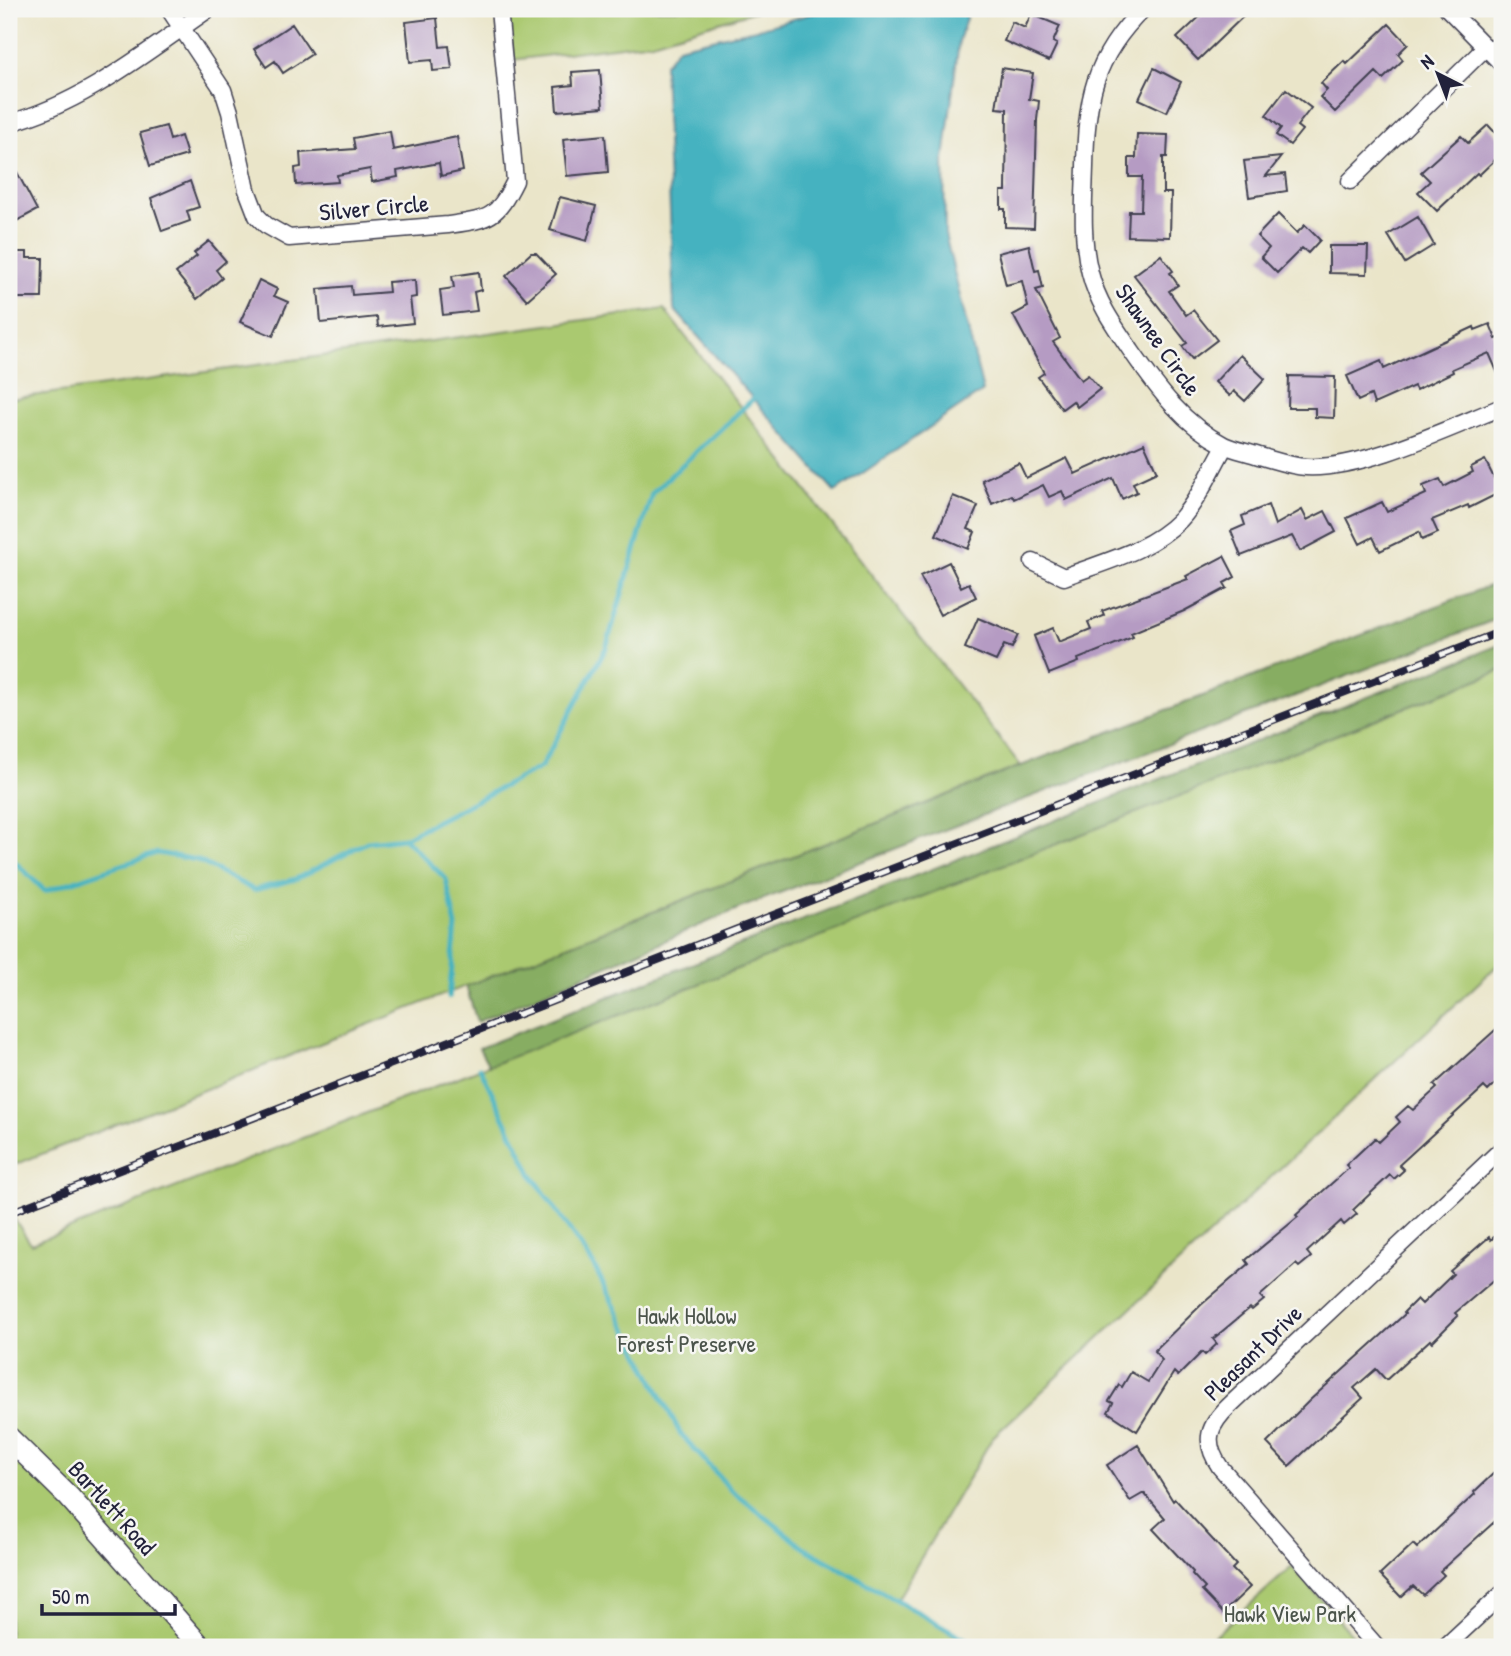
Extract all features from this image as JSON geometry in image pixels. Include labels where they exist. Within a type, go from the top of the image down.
[{"type":"street","name":"Silver Circle","points":[[169,9],[223,90],[247,190],[257,216],[266,225],[289,238],[448,225],[473,221],[496,212],[515,180],[499,9]]},
{"type":"street","points":[[9,122],[43,112],[82,94],[209,9]]},
{"type":"street","name":"Shawnee Circle","points":[[1143,9],[1110,49],[1091,98],[1086,133],[1084,214],[1087,260],[1099,299],[1160,392],[1184,417],[1225,446],[1306,467],[1345,463],[1385,452],[1502,407]]},
{"type":"street","points":[[1448,9],[1502,64]]},
{"type":"street","points":[[1350,181],[1486,47]]},
{"type":"street","points":[[1033,562],[1064,577],[1145,545],[1166,532],[1189,509],[1225,446]]},
{"type":"street","name":"Pleasant Drive","points":[[1377,1647],[1220,1467],[1211,1450],[1210,1434],[1218,1417],[1230,1405],[1502,1149]]},
{"type":"street","name":"Bartlett Road","points":[[9,1438],[69,1497],[201,1647]]},
{"type":"street","points":[[1445,1647],[1502,1594]]},
{"type":"green space","points":[[507,9],[762,9],[652,42],[513,60]]},
{"type":"green space","points":[[664,309],[1021,766],[9,1167],[9,399]]},
{"type":"green space","points":[[1502,581],[1502,617],[740,908],[477,1022],[466,986],[1021,766]]},
{"type":"green space","points":[[1502,644],[1502,670],[489,1066],[479,1048]]},
{"type":"green space","name":"Hawk Hollow Forest Preserve","points":[[1502,670],[1502,961],[993,1437],[896,1600],[973,1647],[9,1647],[9,1211],[31,1244]]},
{"type":"green space","name":"Hawk View Park","points":[[1292,1567],[1363,1647],[1202,1647]]},
{"type":"water","points":[[828,9],[969,9],[959,41],[944,159],[945,234],[983,391],[835,492],[674,309],[664,65],[678,47]]},
{"type":"building","points":[[1208,9],[1251,9],[1198,60],[1177,38]]},
{"type":"building","points":[[1031,14],[1060,26],[1053,42],[1057,44],[1049,61],[1004,41],[1012,22],[1025,28]]},
{"type":"building","points":[[437,18],[440,47],[449,46],[452,69],[433,71],[432,60],[410,62],[406,22]]},
{"type":"building","points":[[292,24],[312,54],[283,73],[275,61],[266,67],[254,49]]},
{"type":"building","points":[[1389,24],[1408,44],[1398,54],[1403,60],[1383,79],[1376,72],[1335,112],[1320,97],[1327,90],[1321,83],[1344,61],[1347,64]]},
{"type":"building","points":[[1002,68],[1033,73],[1029,99],[1039,101],[1034,228],[1005,227],[1005,209],[1001,209],[1001,191],[1006,191],[1007,109],[996,108]]},
{"type":"building","points":[[1154,68],[1181,82],[1167,112],[1139,99]]},
{"type":"building","points":[[600,70],[603,107],[557,111],[555,87],[573,85],[572,72]]},
{"type":"building","points":[[1286,89],[1311,108],[1297,126],[1302,130],[1290,145],[1276,135],[1281,128],[1266,115]]},
{"type":"building","points":[[1488,125],[1502,140],[1502,153],[1437,211],[1418,192],[1430,181],[1421,172],[1461,136],[1468,143]]},
{"type":"building","points":[[166,126],[170,140],[181,136],[187,155],[150,166],[140,133]]},
{"type":"building","points":[[390,131],[393,150],[457,137],[463,171],[441,176],[439,163],[397,171],[398,177],[372,182],[370,169],[337,175],[338,182],[296,185],[295,168],[301,167],[300,153],[355,149],[353,138]]},
{"type":"building","points":[[1137,134],[1168,135],[1167,157],[1163,157],[1163,193],[1171,193],[1170,237],[1128,236],[1129,211],[1141,211],[1142,177],[1129,177],[1129,158],[1136,158]]},
{"type":"building","points":[[605,135],[608,172],[567,176],[563,139]]},
{"type":"building","points":[[9,157],[37,210],[9,225]]},
{"type":"building","points":[[1281,157],[1266,176],[1285,174],[1287,191],[1249,197],[1244,161]]},
{"type":"building","points":[[190,181],[199,207],[187,211],[190,221],[162,231],[151,198]]},
{"type":"building","points":[[560,197],[596,206],[587,241],[550,230]]},
{"type":"building","points":[[1278,214],[1297,233],[1305,225],[1320,240],[1308,253],[1302,248],[1277,273],[1261,257],[1269,248],[1257,236]]},
{"type":"building","points":[[1418,217],[1434,245],[1405,263],[1388,235]]},
{"type":"building","points":[[209,241],[226,261],[216,270],[222,278],[197,299],[176,273],[197,256],[194,253]]},
{"type":"building","points":[[1029,245],[1035,271],[1039,270],[1043,288],[1036,290],[1060,338],[1053,342],[1081,380],[1088,375],[1100,389],[1077,407],[1073,401],[1062,409],[1038,377],[1044,373],[1013,315],[1028,307],[1022,281],[1006,285],[998,253]]},
{"type":"building","points":[[1329,246],[1368,246],[1367,274],[1329,273]]},
{"type":"building","points":[[9,252],[27,252],[27,258],[43,258],[42,298],[9,298]]},
{"type":"building","points":[[531,253],[536,253],[556,274],[527,300],[506,276]]},
{"type":"building","points":[[1161,255],[1173,271],[1170,273],[1178,285],[1169,291],[1186,315],[1193,310],[1217,340],[1192,359],[1182,346],[1187,343],[1134,275]]},
{"type":"building","points":[[479,272],[481,290],[474,292],[477,311],[443,315],[440,290],[454,288],[452,276]]},
{"type":"building","points":[[259,280],[277,289],[274,296],[288,302],[273,336],[240,322]]},
{"type":"building","points":[[415,280],[416,297],[410,298],[413,323],[378,327],[377,317],[321,323],[318,289],[351,286],[352,295],[389,292],[388,282]]},
{"type":"building","points":[[1490,324],[1496,339],[1502,337],[1502,383],[1489,353],[1452,369],[1453,372],[1416,390],[1414,386],[1374,404],[1371,395],[1358,401],[1347,376],[1381,361],[1384,369],[1474,327],[1475,330]]},
{"type":"building","points":[[1240,355],[1265,379],[1245,401],[1234,391],[1230,396],[1215,382]]},
{"type":"building","points":[[1289,376],[1335,377],[1334,418],[1315,417],[1315,408],[1288,408]]},
{"type":"building","points":[[1144,443],[1157,472],[1133,483],[1137,492],[1122,499],[1113,478],[1066,500],[1062,491],[1049,497],[1043,485],[1014,499],[1012,495],[992,504],[982,480],[1019,463],[1026,478],[1067,458],[1075,474]]},
{"type":"building","points":[[1485,460],[1501,492],[1469,508],[1468,505],[1432,520],[1438,533],[1422,540],[1419,532],[1380,551],[1373,537],[1360,544],[1347,518],[1382,502],[1387,512],[1426,494],[1423,486],[1440,479],[1444,487],[1473,472],[1471,467]]},
{"type":"building","points":[[953,496],[978,506],[968,529],[975,532],[968,549],[936,535]]},
{"type":"building","points":[[1268,505],[1275,525],[1302,510],[1307,520],[1325,511],[1336,532],[1300,551],[1292,536],[1241,556],[1231,531],[1245,525],[1242,516]]},
{"type":"building","points":[[1224,556],[1235,577],[1224,583],[1227,588],[1184,611],[1131,633],[1133,637],[1049,674],[1034,636],[1053,628],[1059,642],[1091,629],[1088,622],[1104,616],[1102,611],[1188,579],[1186,576]]},
{"type":"building","points":[[949,562],[961,587],[969,583],[976,597],[940,615],[920,576]]},
{"type":"building","points":[[978,618],[1018,635],[1012,648],[1004,645],[996,661],[965,648]]},
{"type":"building","points":[[1502,1024],[1502,1077],[1488,1091],[1484,1087],[1399,1165],[1404,1170],[1394,1179],[1390,1175],[1353,1210],[1357,1214],[1344,1225],[1341,1221],[1307,1252],[1311,1257],[1299,1267],[1296,1264],[1260,1296],[1264,1300],[1252,1310],[1250,1308],[1213,1339],[1217,1344],[1205,1355],[1202,1352],[1178,1376],[1174,1372],[1137,1431],[1108,1412],[1113,1403],[1109,1401],[1131,1372],[1148,1382],[1162,1360],[1154,1351],[1201,1305],[1249,1264],[1246,1260],[1298,1217],[1296,1215],[1349,1168],[1346,1165],[1375,1138],[1379,1142],[1400,1122],[1396,1117],[1408,1106],[1413,1110],[1437,1088],[1434,1085]]},
{"type":"building","points":[[1502,1229],[1502,1273],[1455,1313],[1458,1316],[1432,1342],[1430,1340],[1386,1380],[1376,1369],[1354,1388],[1363,1398],[1289,1466],[1267,1443],[1405,1314],[1417,1299],[1422,1304],[1453,1274],[1450,1271]]},
{"type":"building","points":[[1138,1445],[1173,1501],[1175,1499],[1236,1565],[1232,1569],[1250,1587],[1223,1613],[1202,1591],[1205,1588],[1193,1572],[1153,1529],[1165,1518],[1144,1493],[1130,1501],[1107,1465]]},
{"type":"building","points":[[1495,1472],[1502,1480],[1502,1515],[1440,1571],[1444,1575],[1423,1595],[1413,1586],[1401,1597],[1380,1575],[1413,1544],[1417,1548]]},
{"type":"waterway","points":[[404,838],[541,767],[606,648],[652,493],[753,399]]},
{"type":"waterway","points":[[9,856],[45,891],[157,853],[197,860],[254,890],[296,879],[367,842],[404,838],[446,879],[456,926],[449,997]]},
{"type":"waterway","points":[[480,1068],[532,1175],[593,1264],[680,1433],[731,1490],[806,1549],[979,1647]]},
{"type":"railway","points":[[9,1213],[1502,631]]}]
